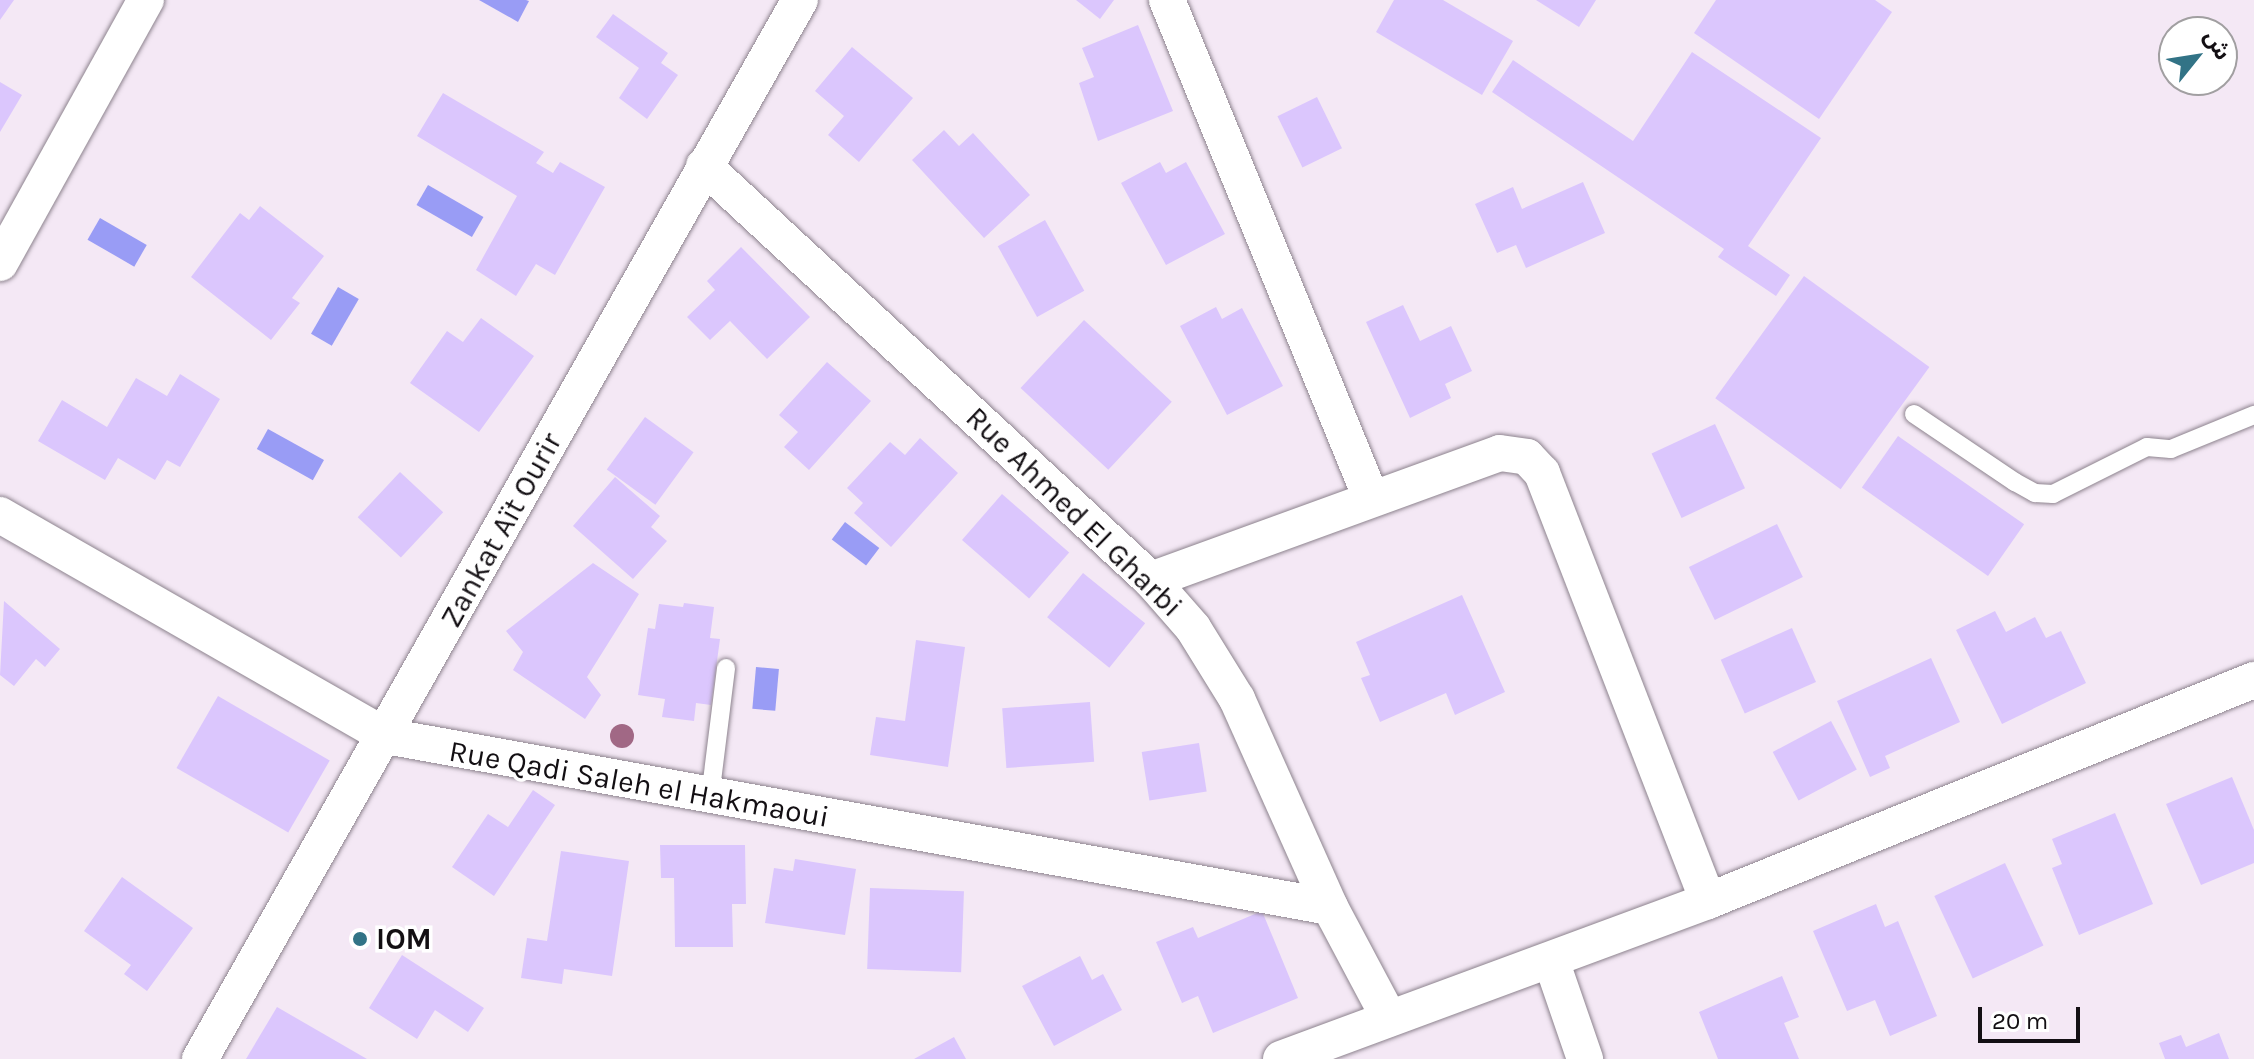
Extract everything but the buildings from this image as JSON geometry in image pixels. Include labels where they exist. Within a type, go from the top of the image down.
[{"type":"street","points":[[0,263],[146,0]]},
{"type":"street","name":"Zankat Aït Ourir","points":[[200,1059],[386,736],[800,0]]},
{"type":"street","points":[[1167,0],[1371,498]]},
{"type":"street","name":"Rue Ahmed El Gharbi","points":[[704,166],[1151,580],[1193,628],[1237,699],[1330,907],[1389,1018]]},
{"type":"street","points":[[1151,580],[1500,453],[1527,457],[1542,473],[1708,901]]},
{"type":"street","name":"Rue Qadi Saleh el Hakmaoui","points":[[0,515],[386,736],[1330,907]]},
{"type":"street","points":[[1281,1059],[1708,901],[2254,680]]},
{"type":"street","points":[[1551,960],[1585,1059]]},
{"type":"lane","points":[[1914,414],[2015,482],[2035,493],[2053,494],[2147,447],[2171,449],[2254,415]]},
{"type":"lane","points":[[710,797],[726,668]]},
{"type":"water","points":[[479,0],[526,0],[529,1],[518,22]]},
{"type":"water","points":[[428,185],[483,217],[472,237],[416,205]]},
{"type":"water","points":[[100,218],[147,245],[134,267],[88,240]]},
{"type":"water","points":[[338,287],[359,299],[332,346],[311,334]]},
{"type":"water","points":[[268,429],[324,460],[313,480],[257,449]]},
{"type":"water","points":[[845,522],[879,548],[866,565],[832,540]]},
{"type":"water","points":[[756,667],[779,669],[775,711],[752,709]]},
{"type":"place","name":"IOM","points":[[360,939]]}]
